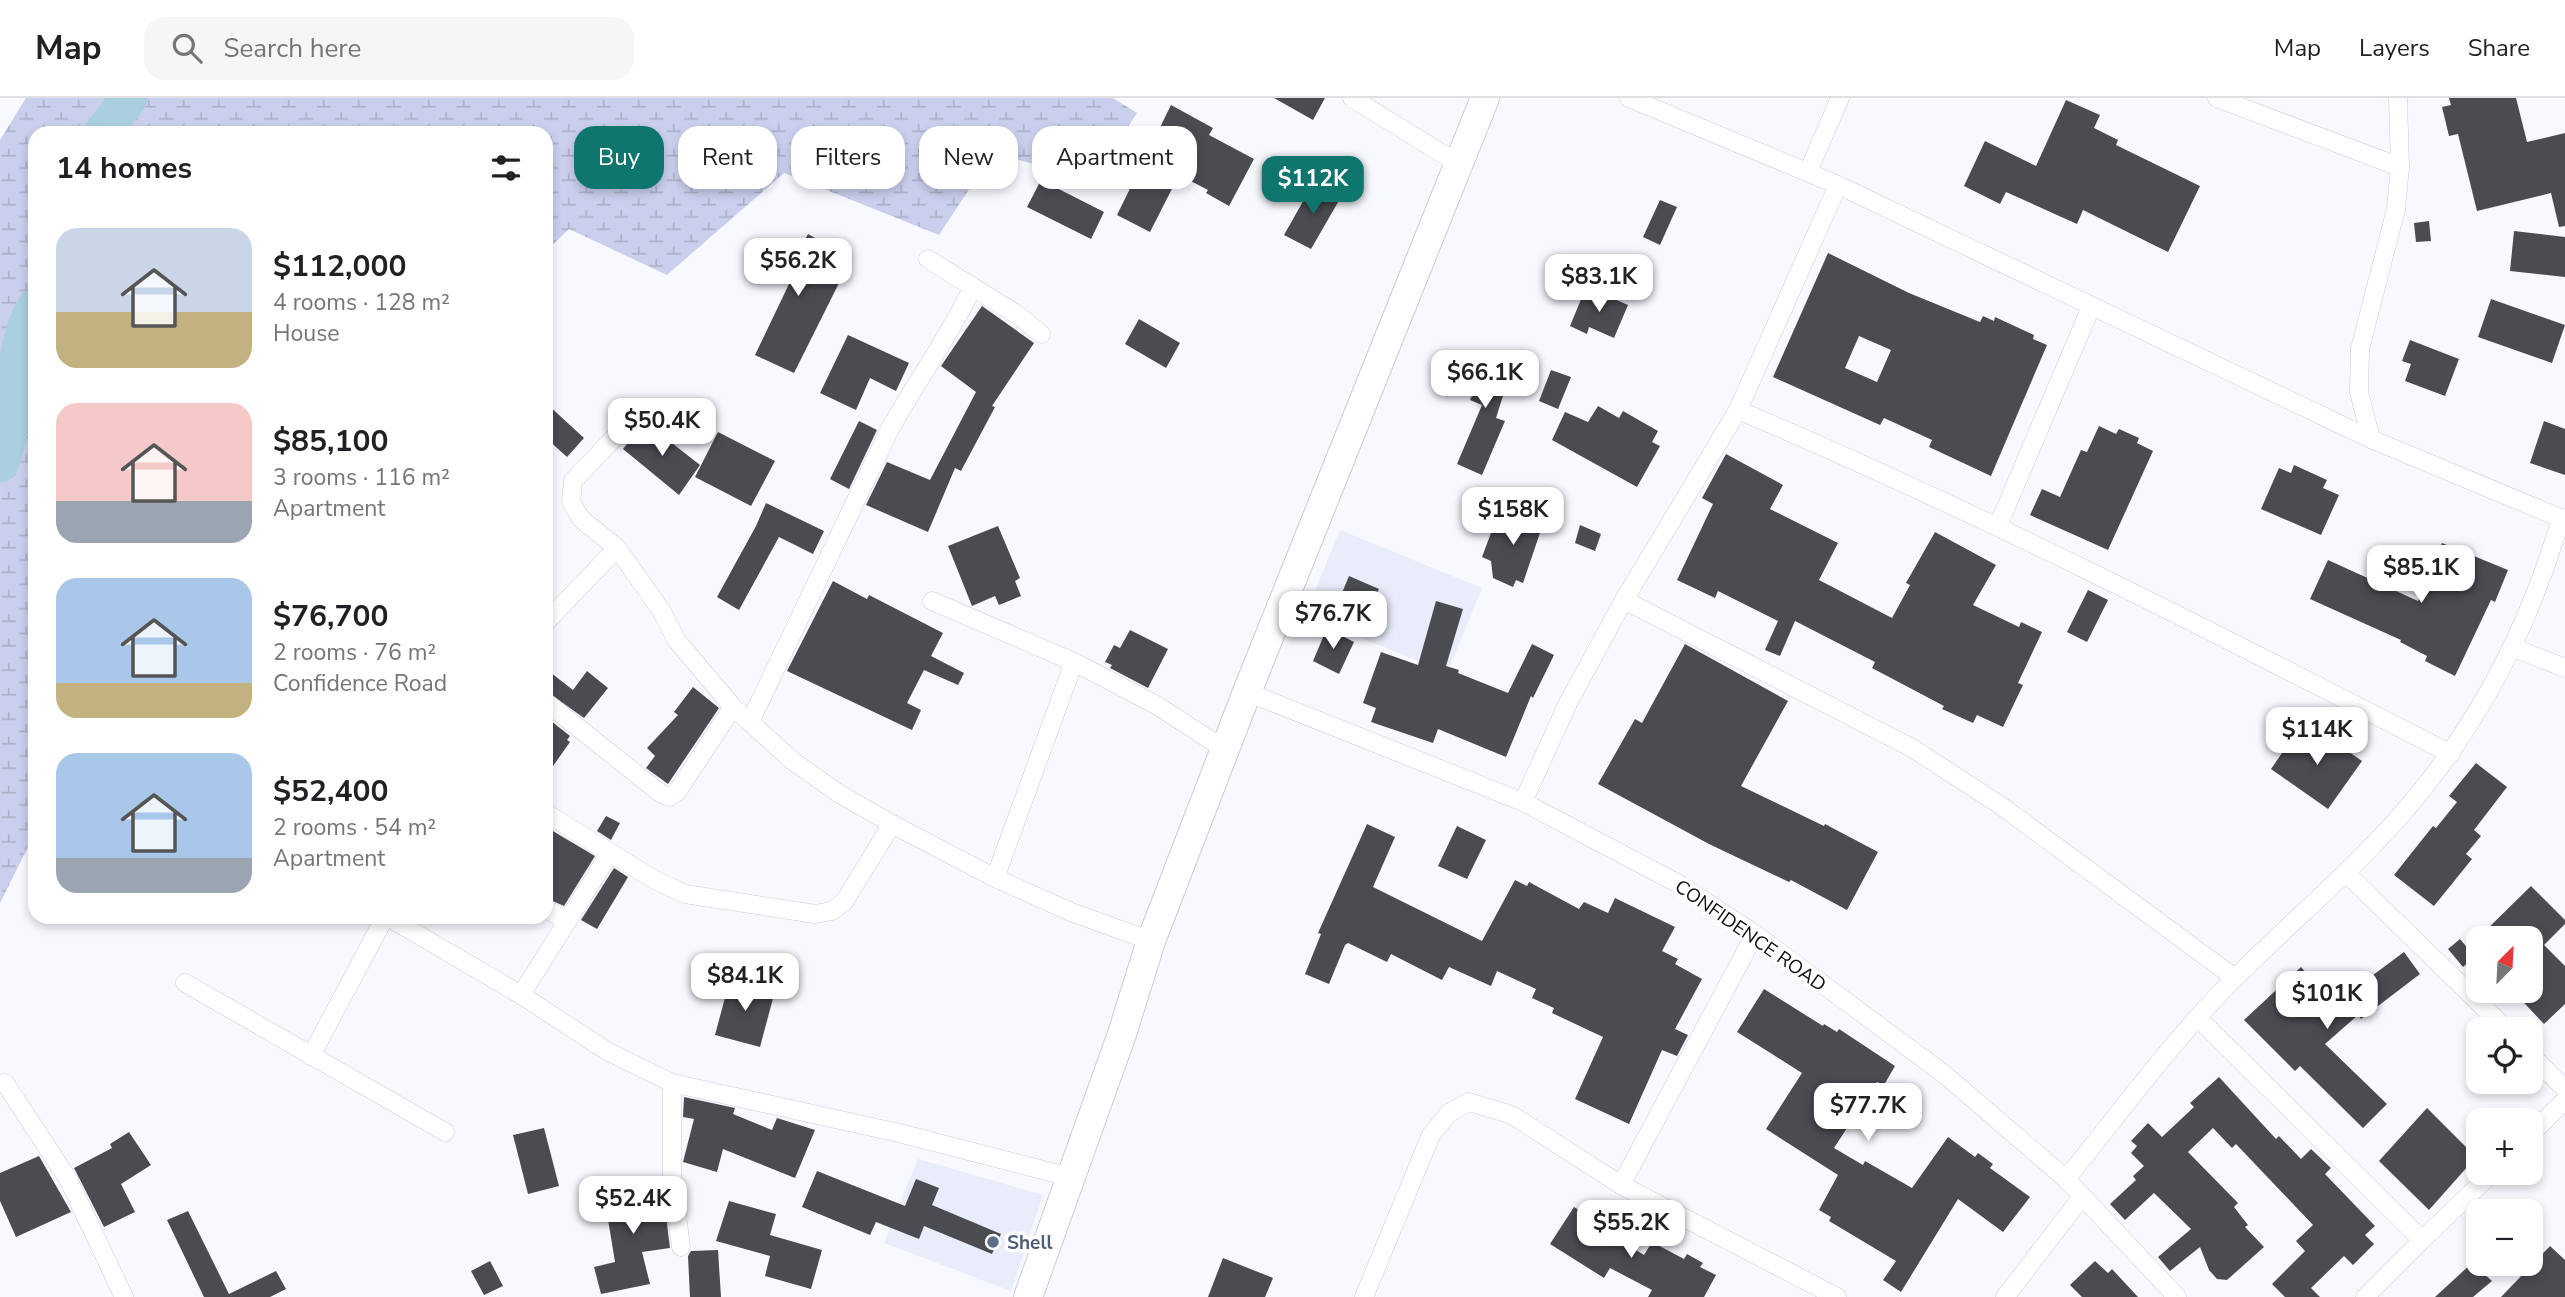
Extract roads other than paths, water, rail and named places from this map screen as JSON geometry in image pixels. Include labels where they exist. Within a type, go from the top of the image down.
[{"type":"main road","points":[[1028,1297],[1122,1034],[1151,941],[1227,751],[1247,692],[1485,98]]},
{"type":"street","points":[[1352,98],[1459,164]]},
{"type":"street","points":[[1629,98],[1838,185],[2371,439],[2563,519],[2514,648],[2451,754],[2402,814],[2346,873],[2235,978],[2198,1018],[2066,1179]]},
{"type":"street","points":[[1808,172],[1840,98]]},
{"type":"street","points":[[2217,98],[2400,167]]},
{"type":"street","points":[[2371,439],[2359,392],[2360,349],[2396,209],[2400,167],[2398,98]]},
{"type":"street","points":[[1524,802],[1569,701],[1624,600],[1738,411],[1838,185]]},
{"type":"street","points":[[928,259],[1018,315],[1041,334]]},
{"type":"street","points":[[751,720],[890,429],[915,384],[956,321],[973,287]]},
{"type":"street","points":[[1998,526],[2091,307]]},
{"type":"street","points":[[1738,411],[1870,467],[1998,526],[2451,754]]},
{"type":"street","points":[[631,420],[573,481],[571,502],[581,519],[617,548],[661,610],[677,641],[733,707],[751,720],[794,762],[838,793],[892,824],[995,878],[1071,912],[1151,941]]},
{"type":"street","points":[[553,615],[617,548]]},
{"type":"street","points":[[1624,600],[1912,748],[2000,805],[2235,978]]},
{"type":"street","points":[[932,601],[1074,662],[1158,706],[1227,751]]},
{"type":"street","points":[[2514,648],[2565,668]]},
{"type":"street","points":[[995,878],[1074,662]]},
{"type":"street","name":"CONFIDENCE ROAD","points":[[1247,692],[1524,802],[1678,883],[1755,934],[1944,1074],[2066,1179],[2177,1297]]},
{"type":"street","points":[[553,708],[660,793],[669,796],[677,792],[733,707]]},
{"type":"street","points":[[553,817],[610,853],[685,894],[815,914],[832,911],[844,902],[892,824]]},
{"type":"street","points":[[521,995],[610,853]]},
{"type":"street","points":[[2346,873],[2493,1017]]},
{"type":"street","points":[[553,913],[568,921]]},
{"type":"street","points":[[311,1056],[383,924]]},
{"type":"street","points":[[399,924],[521,995],[607,1051],[672,1083],[899,1133],[1070,1177]]},
{"type":"street","points":[[1621,1185],[1755,934]]},
{"type":"street","points":[[185,983],[445,1132]]},
{"type":"street","points":[[2198,1018],[2422,1240]]},
{"type":"street","points":[[2543,1067],[2565,1089]]},
{"type":"street","points":[[5,1083],[68,1179],[124,1297]]},
{"type":"street","points":[[672,1083],[672,1175],[681,1247]]},
{"type":"street","points":[[2543,1122],[2565,1100]]},
{"type":"street","points":[[1364,1297],[1431,1135],[1449,1113],[1469,1102],[1512,1115],[1621,1185],[1837,1297]]},
{"type":"street","points":[[2365,1297],[2479,1185]]},
{"type":"street","points":[[2005,1297],[2081,1198]]},
{"type":"waterway","points":[[107,126],[129,98]]},
{"type":"waterway","points":[[0,464],[10,425],[17,364],[28,323]]},
{"type":"place","name":"Shell","points":[[993,1242]]}]
